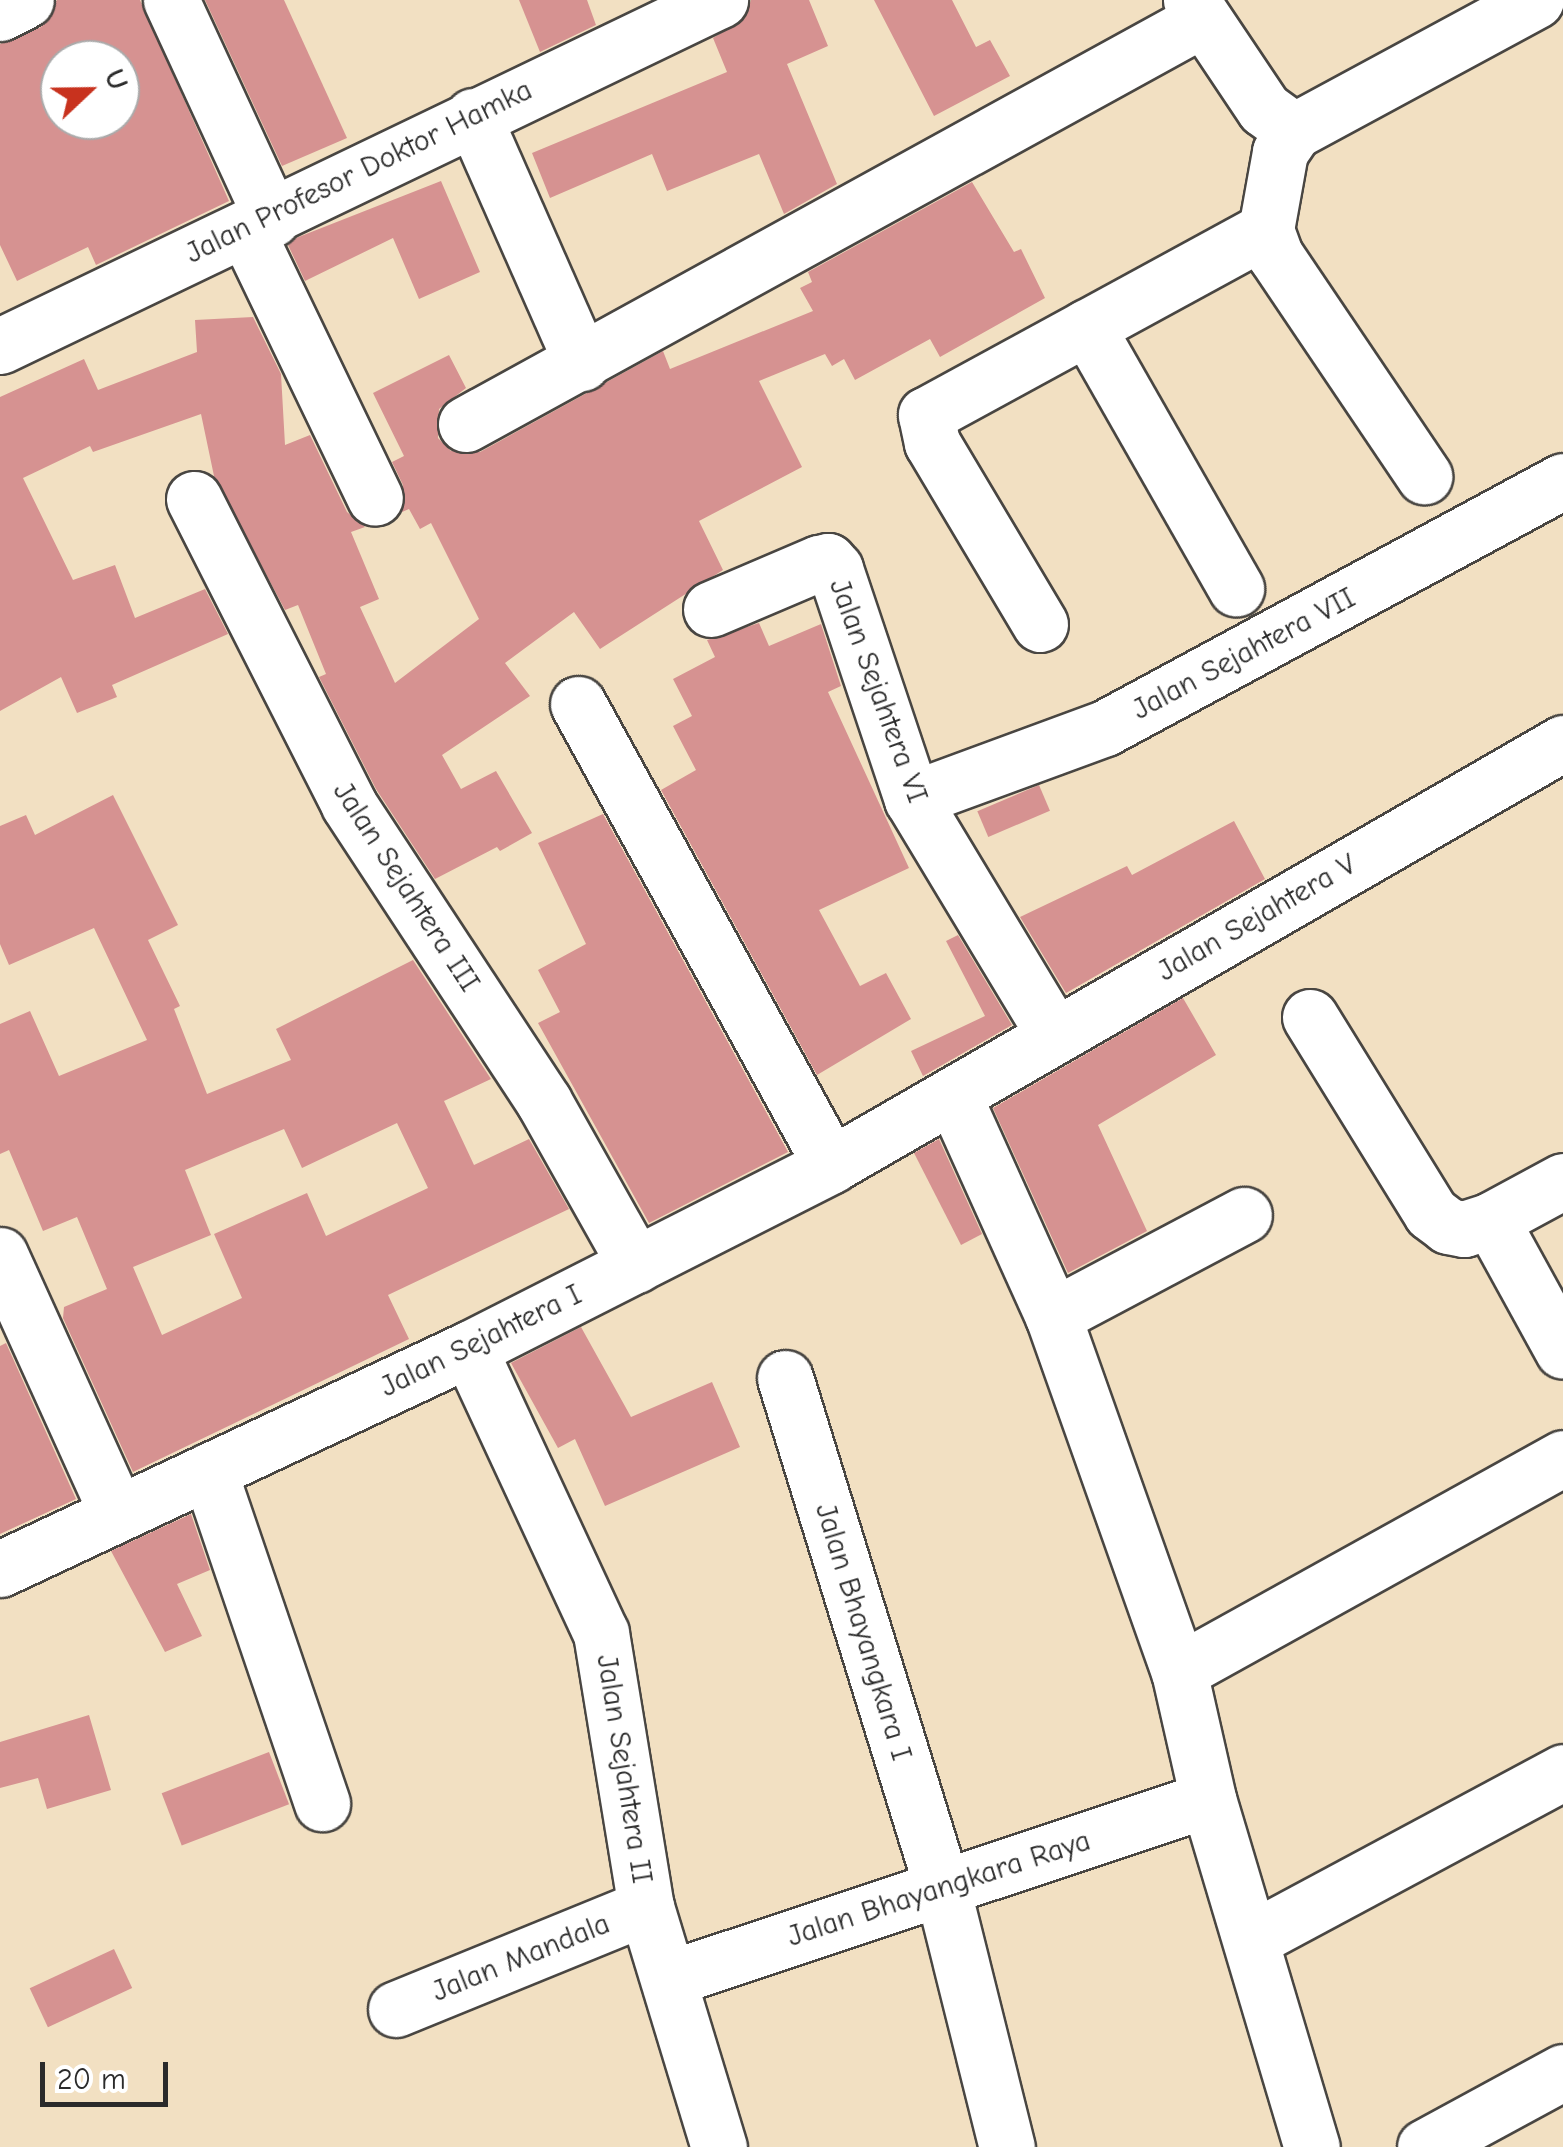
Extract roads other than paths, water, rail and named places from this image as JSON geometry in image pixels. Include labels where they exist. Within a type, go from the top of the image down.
[{"type":"street","points":[[0,13],[26,0]]},
{"type":"street","points":[[171,0],[259,224],[374,498]]},
{"type":"street","points":[[1424,476],[1275,254],[1266,230],[1280,152],[1294,131],[1536,0]]},
{"type":"street","name":"Jalan Profesor Doktor Hamka","points":[[0,346],[89,298],[259,224],[704,3]]},
{"type":"street","points":[[466,424],[582,363],[1196,10],[1264,109],[1294,131]]},
{"type":"street","points":[[473,116],[582,363]]},
{"type":"street","points":[[1040,624],[932,443],[926,415],[1266,230]]},
{"type":"street","points":[[1088,327],[1236,588]]},
{"type":"street","name":"Jalan Sejahtera VII","points":[[912,799],[1105,728],[1563,481]]},
{"type":"street","name":"Jalan Sejahtera III","points":[[194,499],[349,806],[544,1102],[636,1265]]},
{"type":"street","name":"Jalan Sejahtera VI","points":[[711,609],[828,561],[873,668],[912,799],[1054,1034]]},
{"type":"street","points":[[578,704],[832,1165]]},
{"type":"street","name":"Jalan Sejahtera V","points":[[954,1098],[1054,1034],[1563,743]]},
{"type":"street","points":[[1310,1017],[1432,1212],[1464,1229],[1491,1220],[1563,1182]]},
{"type":"street","points":[[954,1098],[1054,1316],[1179,1671],[1208,1799],[1312,2147]]},
{"type":"street","name":"Jalan Sejahtera I","points":[[0,1569],[469,1349],[832,1165],[954,1098]]},
{"type":"street","points":[[1054,1316],[1244,1215]]},
{"type":"street","points":[[1491,1220],[1563,1351]]},
{"type":"street","points":[[0,1255],[117,1513]]},
{"type":"street","name":"Jalan Sejahtera II","points":[[469,1349],[602,1633],[646,1906],[671,1978],[709,2144]]},
{"type":"street","name":"Jalan Bhayangkara I","points":[[785,1378],[942,1887],[1006,2147]]},
{"type":"street","points":[[1179,1671],[1563,1458]]},
{"type":"street","points":[[209,1471],[322,1803]]},
{"type":"street","points":[[1252,1939],[1563,1772]]},
{"type":"street","name":"Jalan Bhayangkara Raya","points":[[671,1978],[1208,1799]]},
{"type":"street","name":"Jalan Mandala","points":[[396,2009],[646,1906]]},
{"type":"street","points":[[1426,2147],[1563,2072]]}]
